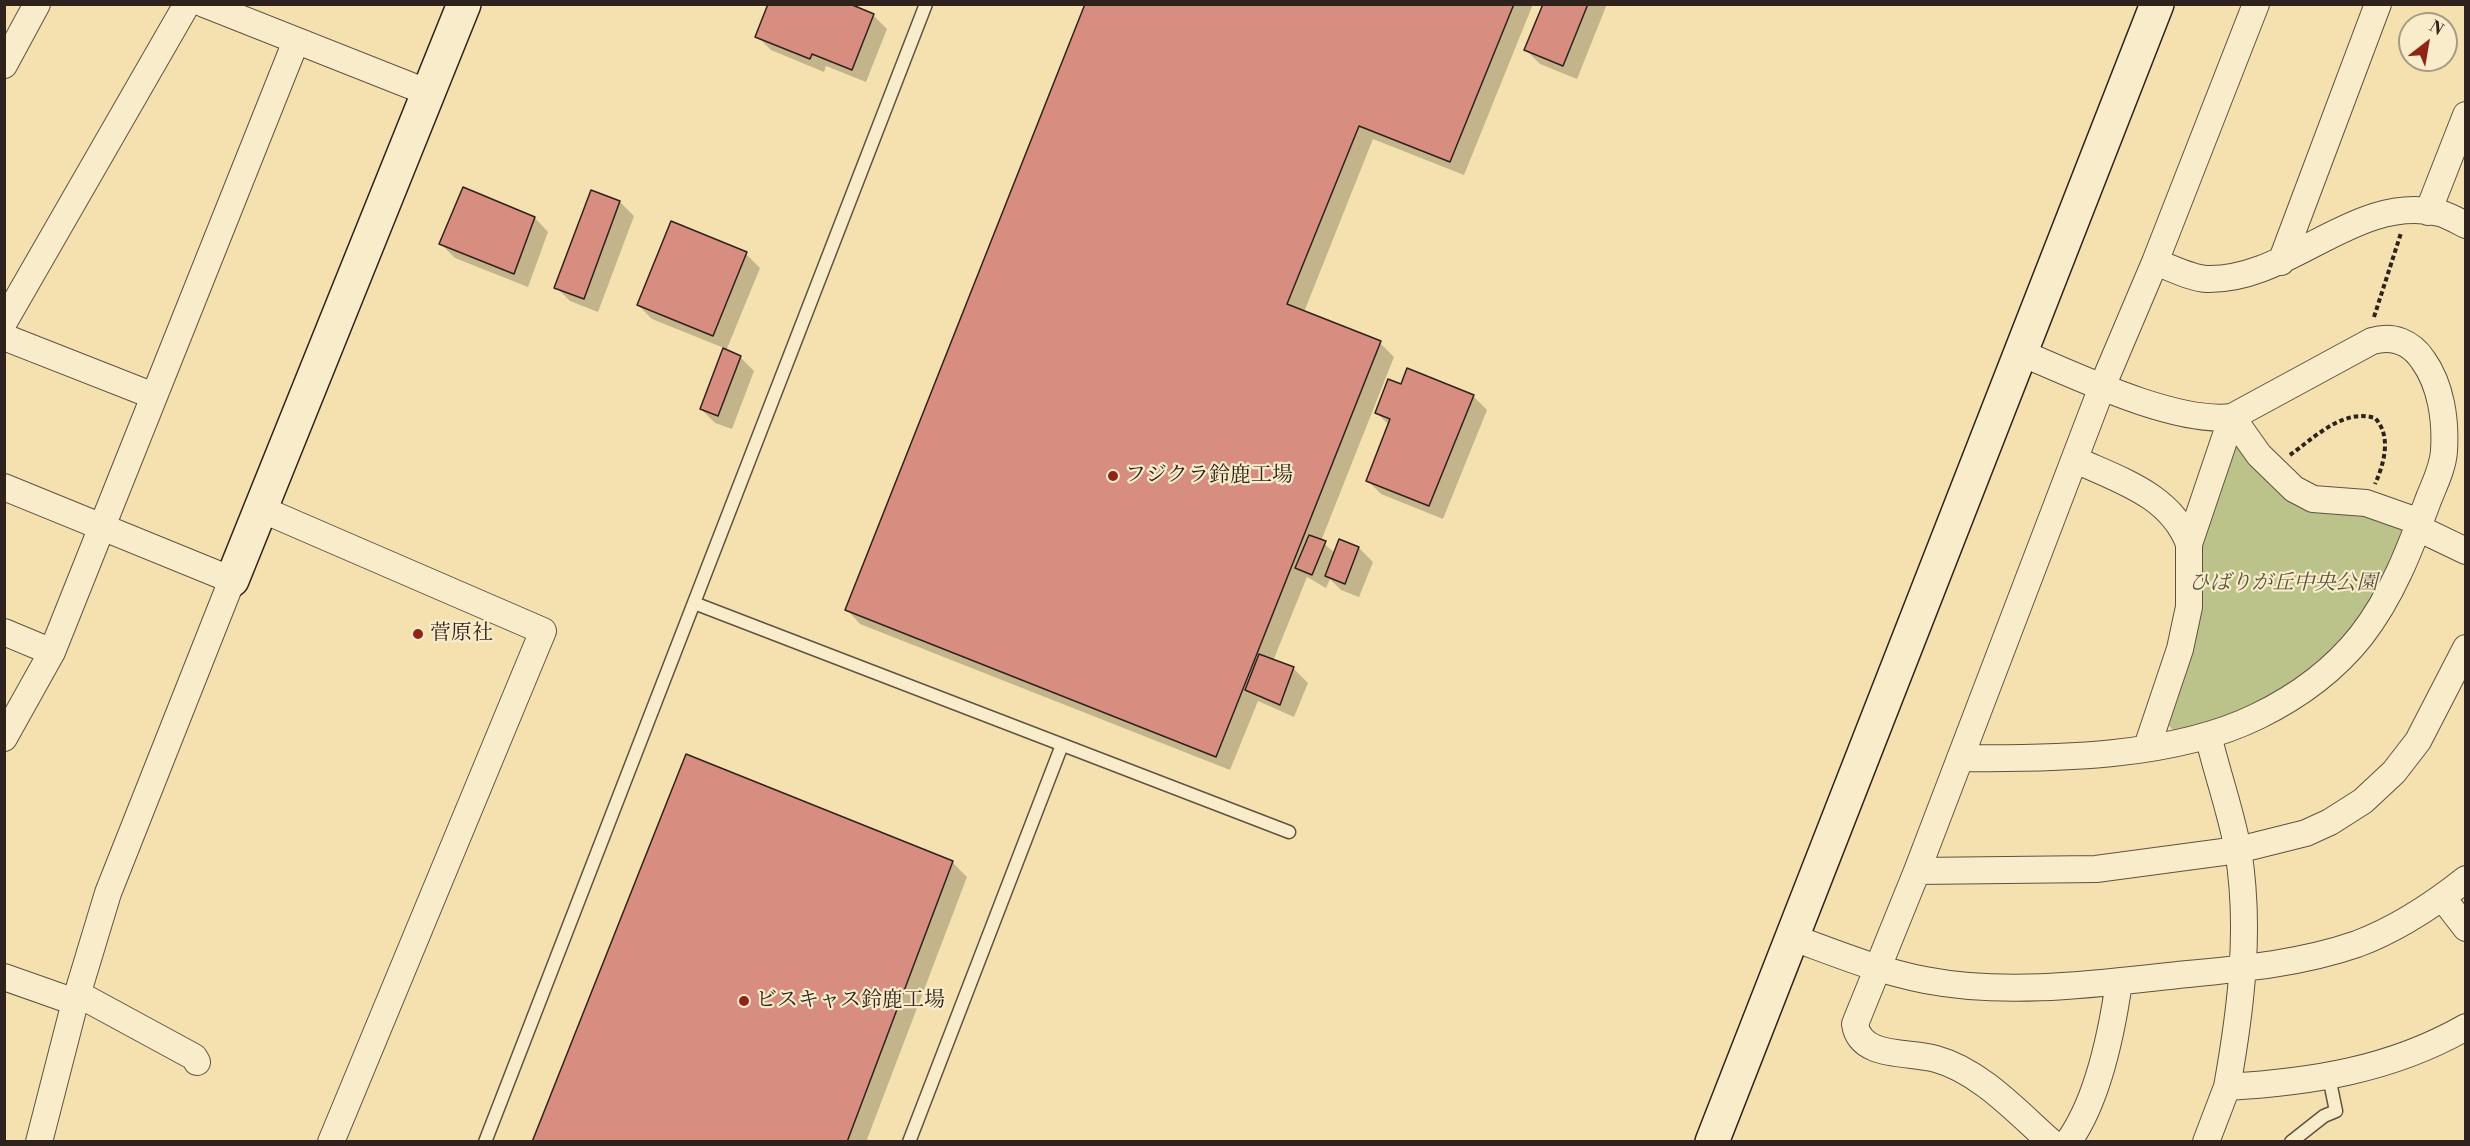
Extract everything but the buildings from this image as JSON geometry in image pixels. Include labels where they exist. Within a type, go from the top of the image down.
[{"type":"street","points":[[4,65],[37,4]]},
{"type":"street","points":[[4,322],[187,4]]},
{"type":"street","points":[[204,4],[429,93]]},
{"type":"street","points":[[39,1142],[76,998],[108,893],[231,580],[464,4]]},
{"type":"street","points":[[1712,1142],[2157,4]]},
{"type":"street","points":[[2051,1142],[1976,1078],[1951,1064],[1868,1047],[1857,1036],[1855,1024],[1917,871],[2102,387],[2155,262],[2256,4]]},
{"type":"street","points":[[2281,262],[2378,4]]},
{"type":"street","points":[[4,738],[52,652],[296,41]]},
{"type":"street","points":[[2418,212],[2466,115]]},
{"type":"street","points":[[2155,262],[2204,279],[2235,277],[2281,262],[2340,229],[2383,216],[2418,212],[2442,214],[2466,225]]},
{"type":"street","points":[[4,338],[154,396]]},
{"type":"street","points":[[1960,758],[2105,754],[2147,747],[2228,730],[2286,701],[2344,655],[2381,608],[2419,525],[2444,451],[2439,396],[2433,376],[2416,350],[2395,339],[2384,338],[2372,341],[2232,417],[2212,420],[2181,413],[2102,387],[2019,352]]},
{"type":"street","points":[[2232,417],[2259,455],[2294,489],[2313,499],[2366,503],[2419,525],[2466,551]]},
{"type":"street","points":[[2147,747],[2180,649],[2189,607],[2189,544],[2232,417]]},
{"type":"street","points":[[2076,460],[2145,492],[2166,506],[2181,525],[2189,544]]},
{"type":"street","points":[[4,487],[231,580]]},
{"type":"street","points":[[261,509],[543,631],[331,1142]]},
{"type":"street","points":[[4,632],[52,652]]},
{"type":"street","points":[[1917,871],[2096,869],[2238,850],[2306,833],[2330,822],[2363,801],[2394,772],[2418,741],[2466,648]]},
{"type":"street","points":[[2206,1142],[2227,1087],[2235,1046],[2245,941],[2238,850],[2208,735]]},
{"type":"street","points":[[1791,937],[1878,969],[1927,981],[2017,988],[2119,982],[2297,961],[2358,943],[2405,922],[2466,879]]},
{"type":"street","points":[[2442,897],[2466,928]]},
{"type":"street","points":[[4,977],[76,998],[121,1015],[194,1057],[198,1062]]},
{"type":"street","points":[[2068,1142],[2079,1127],[2105,1053],[2119,982]]},
{"type":"street","points":[[2227,1087],[2329,1077],[2405,1056],[2466,1027]]},
{"type":"lane","points":[[485,1142],[926,4]]},
{"type":"lane","points":[[694,603],[1289,832]]},
{"type":"lane","points":[[909,1142],[1062,745]]},
{"type":"lane","points":[[2290,1142],[2324,1116],[2336,1111],[2329,1077]]},
{"type":"path","points":[[2372,341],[2371,327],[2418,212]]},
{"type":"path","points":[[2273,468],[2341,421],[2359,416],[2375,418],[2384,434],[2385,452],[2380,472],[2366,503]]},
{"type":"green space","name":"ひばりが丘中央公園","points":[[2240,441],[2254,458],[2402,525],[2400,543],[2370,604],[2350,632],[2326,656],[2300,677],[2272,695],[2209,723],[2175,733],[2167,723],[2198,614],[2202,571],[2197,536],[2227,447]]},
{"type":"place","name":"フジクラ鈴鹿工場","points":[[1113,476]]},
{"type":"place","name":"菅原社","points":[[418,634]]},
{"type":"place","name":"ビスキャス鈴鹿工場","points":[[744,1001]]}]
